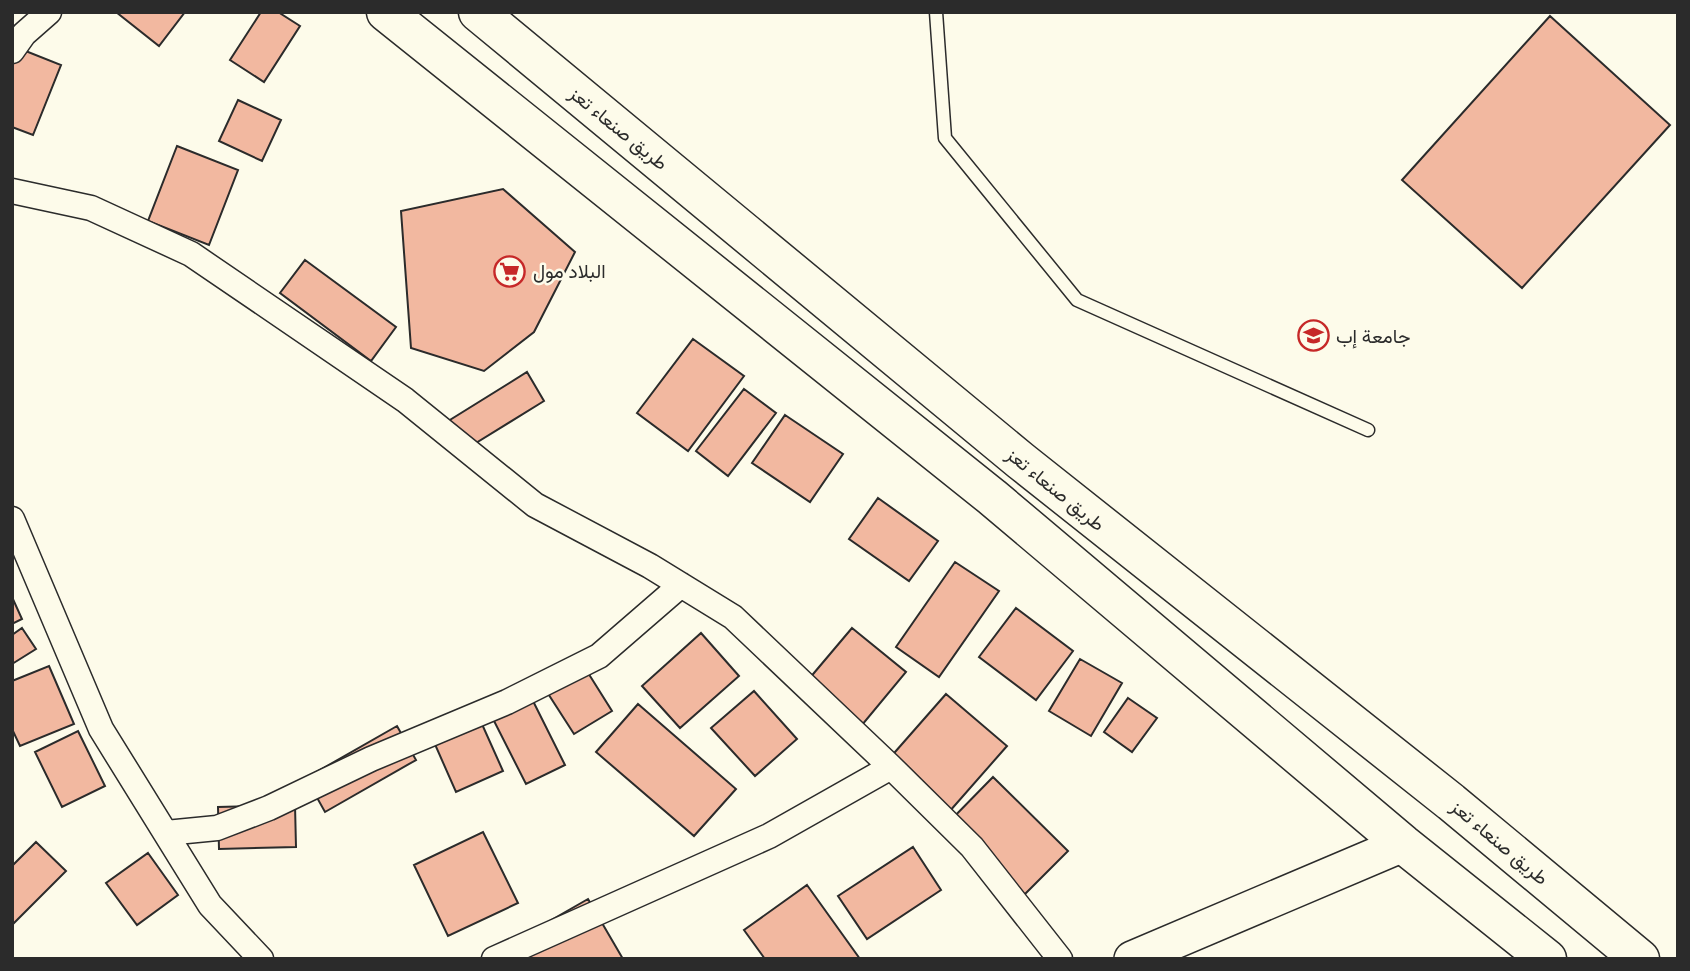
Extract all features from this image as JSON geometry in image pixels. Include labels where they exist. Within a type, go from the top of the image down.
[{"type":"highway","points":[[386,12],[992,498],[1403,844],[1547,959]]},
{"type":"highway","name":"طريق صنعاء تعز","points":[[478,12],[1021,461],[1451,802],[1640,959]]},
{"type":"street","points":[[12,51],[24,34],[49,12]]},
{"type":"street","points":[[12,191],[91,208],[191,254],[405,400],[535,505],[681,585],[733,617],[972,847],[1060,959]]},
{"type":"street","points":[[12,519],[101,729],[210,905],[261,959]]},
{"type":"street","points":[[166,832],[218,828],[371,759],[507,702],[599,656],[681,585]]},
{"type":"street","points":[[494,959],[769,836],[891,767]]},
{"type":"street","points":[[1132,959],[1403,844]]},
{"type":"lane","points":[[936,12],[945,138],[1077,300],[1368,430]]},
{"type":"building","points":[[116,12],[185,12],[159,46]]},
{"type":"building","points":[[261,12],[278,12],[300,26],[264,82],[230,60]]},
{"type":"building","points":[[1550,16],[1670,125],[1522,288],[1402,180]]},
{"type":"building","points":[[13,46],[61,65],[33,135],[12,127]]},
{"type":"building","points":[[238,100],[281,120],[262,161],[219,141]]},
{"type":"building","points":[[177,146],[238,170],[209,245],[148,221]]},
{"type":"building","points":[[503,189],[575,252],[534,332],[484,371],[411,348],[401,211]]},
{"type":"building","points":[[305,260],[396,327],[371,361],[280,293]]},
{"type":"building","points":[[693,339],[744,376],[688,451],[637,413]]},
{"type":"building","points":[[527,372],[544,401],[463,451],[445,423]]},
{"type":"building","points":[[744,389],[776,413],[728,476],[696,451]]},
{"type":"building","points":[[785,415],[843,454],[810,502],[752,463]]},
{"type":"building","points":[[878,498],[938,541],[909,581],[849,539]]},
{"type":"building","points":[[955,562],[999,591],[939,677],[896,647]]},
{"type":"building","points":[[12,597],[22,619],[12,624]]},
{"type":"building","points":[[1016,608],[1073,651],[1036,700],[979,657]]},
{"type":"building","points":[[22,628],[36,649],[12,664],[12,635]]},
{"type":"building","points":[[852,628],[906,672],[857,731],[803,686]]},
{"type":"building","points":[[701,633],[739,676],[680,728],[642,686]]},
{"type":"building","points":[[1080,659],[1122,683],[1091,736],[1049,711]]},
{"type":"building","points":[[49,666],[74,724],[20,746],[12,729],[12,681]]},
{"type":"building","points":[[585,668],[612,711],[574,734],[547,692]]},
{"type":"building","points":[[754,691],[797,739],[755,776],[711,728]]},
{"type":"building","points":[[946,694],[1007,746],[949,812],[888,760]]},
{"type":"building","points":[[531,697],[565,765],[526,784],[492,717]]},
{"type":"building","points":[[1128,698],[1157,718],[1132,752],[1104,732]]},
{"type":"building","points":[[638,704],[736,789],[694,836],[596,752]]},
{"type":"building","points":[[477,713],[503,771],[456,792],[430,733]]},
{"type":"building","points":[[397,726],[416,760],[325,812],[306,778]]},
{"type":"building","points":[[78,731],[105,786],[62,807],[35,752]]},
{"type":"building","points":[[993,777],[1068,851],[1019,900],[944,827]]},
{"type":"building","points":[[295,805],[296,847],[219,849],[218,807]]},
{"type":"building","points":[[483,832],[518,903],[448,936],[414,865]]},
{"type":"building","points":[[36,842],[66,871],[12,925],[12,866]]},
{"type":"building","points":[[913,847],[941,890],[867,939],[838,896]]},
{"type":"building","points":[[148,853],[178,895],[137,925],[106,883]]},
{"type":"building","points":[[807,885],[860,959],[765,959],[744,930]]},
{"type":"building","points":[[588,899],[623,959],[516,959],[508,945]]},
{"type":"place","name":"البلاد مول","points":[[510,271]]},
{"type":"place","name":"جامعة إب","points":[[1313,336]]}]
